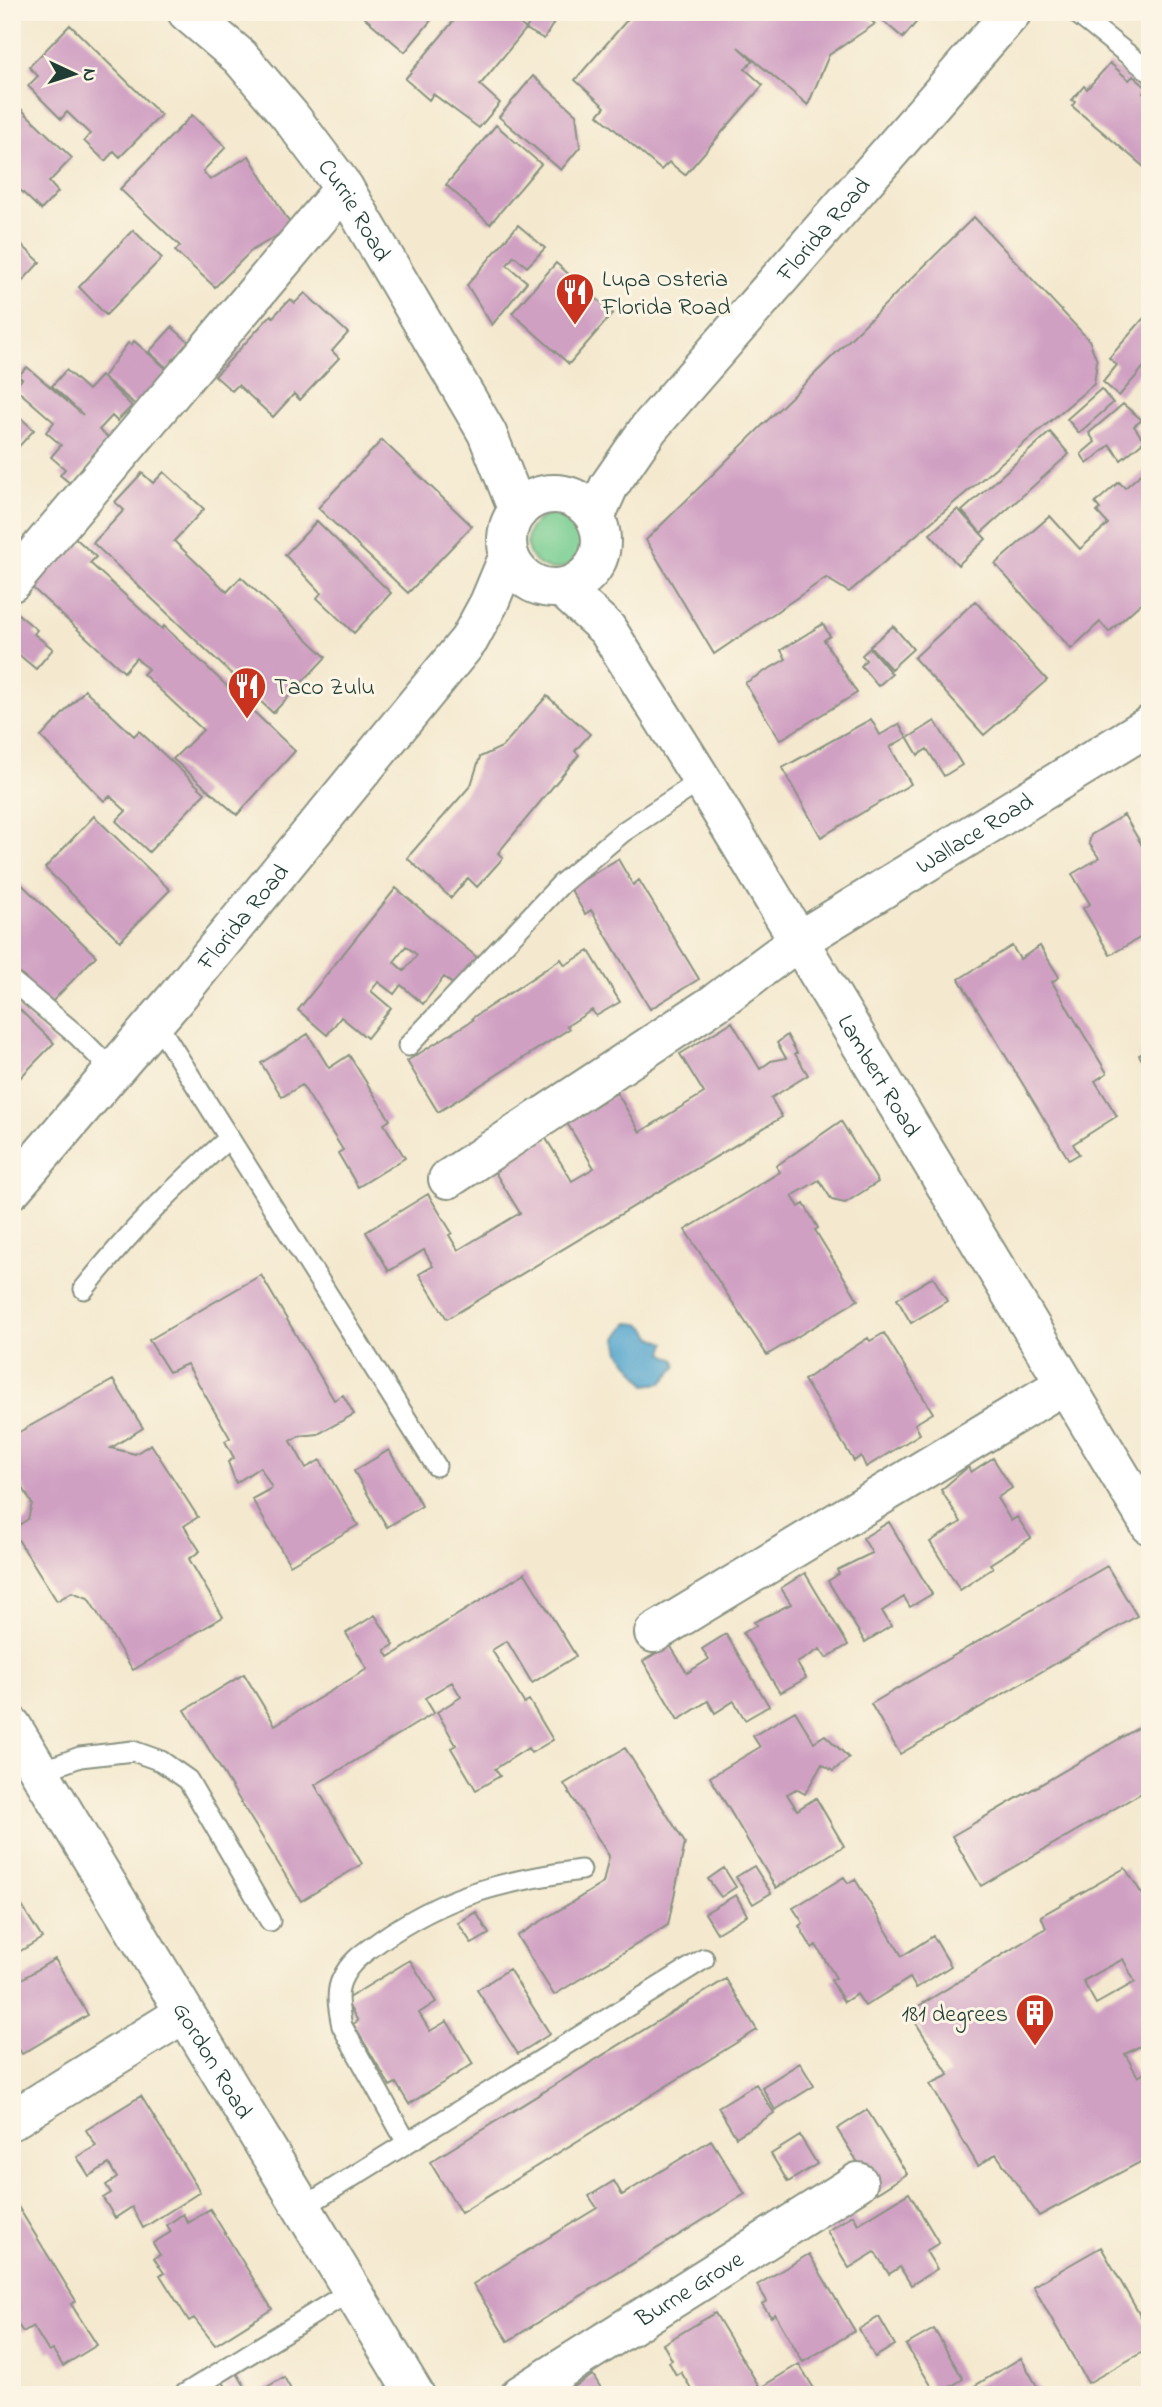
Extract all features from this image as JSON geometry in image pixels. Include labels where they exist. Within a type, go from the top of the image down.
[{"type":"street","name":"Currie Road","points":[[187,12],[240,57],[290,116],[344,188],[487,433],[518,511]]},
{"type":"street","name":"Florida Road","points":[[595,517],[609,486],[635,445],[1012,12]]},
{"type":"street","points":[[12,582],[344,188]]},
{"type":"street","name":"Currie Road","points":[[487,433],[560,494]]},
{"type":"street","name":"Florida Road","points":[[560,494],[635,445]]},
{"type":"street","points":[[560,494],[579,500],[595,517],[601,539],[597,561],[568,582],[529,582],[520,575],[509,555],[508,532],[518,511],[535,498],[560,494]]},
{"type":"street","name":"Florida Road","points":[[12,1189],[156,1022],[469,640],[489,603],[509,555]]},
{"type":"street","name":"Florida Road","points":[[469,640],[568,582]]},
{"type":"street","name":"Lambert Road","points":[[568,582],[607,629],[702,780],[1150,1525]]},
{"type":"street","name":"Wallace Road","points":[[449,1179],[715,1003],[799,941],[1150,724]]},
{"type":"street","points":[[654,1633],[1065,1384]]},
{"type":"street","name":"Gordon Road","points":[[21,1747],[415,2395]]},
{"type":"street","points":[[12,2120],[183,2014]]},
{"type":"street","name":"Burne Grove","points":[[520,2395],[858,2182]]},
{"type":"lane","points":[[1075,12],[1150,72]]},
{"type":"lane","points":[[408,1046],[561,884],[623,832],[702,780]]},
{"type":"lane","points":[[12,981],[78,1036],[114,1071]]},
{"type":"lane","points":[[156,1022],[436,1466]]},
{"type":"lane","points":[[84,1289],[127,1234],[160,1199],[229,1138]]},
{"type":"lane","points":[[21,1747],[80,1757],[132,1751],[161,1761],[188,1780],[270,1921]]},
{"type":"lane","points":[[407,2143],[342,2026],[337,2004],[341,1980],[354,1960],[416,1916],[489,1886],[581,1870]]},
{"type":"lane","points":[[302,2208],[704,1959]]},
{"type":"lane","points":[[183,2395],[352,2290]]},
{"type":"green space","points":[[554,515],[573,523],[581,542],[573,561],[554,569],[535,561],[527,542],[535,523]]},
{"type":"water","points":[[627,1323],[642,1326],[652,1337],[666,1343],[663,1353],[675,1360],[677,1366],[662,1383],[646,1385],[620,1352],[617,1338]]},
{"type":"building","points":[[358,12],[438,12],[405,52]]},
{"type":"building","points":[[461,12],[511,12],[509,15],[526,29],[480,85],[500,103],[479,128],[433,94],[429,100],[405,79]]},
{"type":"building","points":[[535,12],[560,12],[544,39],[526,29]]},
{"type":"building","points":[[634,12],[861,12],[875,24],[829,55],[808,105],[738,47],[753,61],[745,69],[763,85],[685,175],[669,162],[661,170],[598,115],[605,107],[575,80]]},
{"type":"building","points":[[873,12],[925,12],[903,38]]},
{"type":"building","points":[[70,25],[161,115],[120,157],[114,151],[105,161],[84,141],[90,134],[67,112],[61,119],[28,86],[38,76],[29,67]]},
{"type":"building","points":[[1110,63],[1129,80],[1133,76],[1147,88],[1143,93],[1150,98],[1150,172],[1072,106],[1075,102],[1072,100],[1084,86],[1087,89]]},
{"type":"building","points":[[533,76],[576,114],[580,147],[561,170],[499,117]]},
{"type":"building","points":[[20,108],[72,158],[49,182],[58,192],[41,210],[18,188],[12,191],[12,116]]},
{"type":"building","points":[[192,115],[226,147],[203,171],[210,180],[249,156],[292,227],[251,251],[215,287],[175,251],[180,246],[120,189]]},
{"type":"building","points":[[496,125],[541,164],[490,224],[446,185]]},
{"type":"building","points":[[974,217],[1089,340],[1097,361],[1094,384],[849,592],[826,578],[714,654],[646,540]]},
{"type":"building","points":[[518,225],[545,248],[527,267],[514,256],[507,265],[527,282],[492,325],[467,285]]},
{"type":"building","points":[[133,230],[162,258],[106,315],[79,287]]},
{"type":"building","points":[[12,236],[40,262],[12,292]]},
{"type":"building","points":[[556,263],[613,313],[569,364],[512,313]]},
{"type":"building","points":[[305,293],[348,333],[332,351],[339,358],[300,400],[294,394],[273,417],[238,385],[232,391],[215,376],[271,315],[273,317],[290,299],[295,303]]},
{"type":"building","points":[[1150,311],[1150,360],[1119,396],[1103,382],[1117,365],[1109,358]]},
{"type":"building","points":[[172,327],[191,344],[169,370],[149,352]]},
{"type":"building","points":[[134,341],[169,371],[138,407],[103,377],[128,343],[131,345]]},
{"type":"building","points":[[27,367],[83,415],[52,386],[66,370],[88,390],[101,376],[132,406],[117,421],[112,416],[99,430],[110,439],[71,484],[60,475],[65,469],[51,457],[61,445],[46,432],[54,422],[15,388],[22,379],[18,376]]},
{"type":"building","points":[[1101,389],[1113,403],[1079,433],[1067,419]]},
{"type":"building","points":[[1123,404],[1142,420],[1134,426],[1144,441],[1121,460],[1110,445],[1087,464],[1081,454],[1095,442],[1089,433]]},
{"type":"building","points":[[12,410],[34,430],[12,454]]},
{"type":"building","points":[[1050,432],[1069,454],[981,533],[962,511]]},
{"type":"building","points":[[382,440],[472,526],[408,593],[318,508]]},
{"type":"building","points":[[1150,466],[1150,595],[1109,632],[1100,622],[1071,649],[995,564],[1050,516],[1080,549],[1108,524],[1097,512],[1100,509],[1095,503],[1119,482],[1125,488]]},
{"type":"building","points":[[164,472],[204,509],[174,541],[227,592],[241,577],[326,657],[273,713],[93,543],[124,510],[115,502],[142,473],[153,483]]},
{"type":"building","points":[[958,509],[986,539],[958,565],[930,534]]},
{"type":"building","points":[[317,521],[391,593],[354,633],[317,598],[321,593],[285,555]]},
{"type":"building","points":[[69,532],[96,557],[90,563],[162,629],[164,626],[295,751],[237,815],[173,759],[203,730],[143,674],[148,669],[136,658],[124,672],[25,581]]},
{"type":"building","points":[[975,601],[1047,680],[984,735],[914,658]]},
{"type":"building","points":[[12,609],[37,630],[34,634],[53,649],[36,669],[18,654],[12,660]]},
{"type":"building","points":[[823,624],[830,636],[824,640],[857,693],[780,740],[745,683],[786,659],[781,650]]},
{"type":"building","points":[[893,626],[913,649],[891,669],[870,646]]},
{"type":"building","points":[[870,648],[892,674],[878,686],[861,666],[866,660],[862,655]]},
{"type":"building","points":[[85,690],[134,736],[139,731],[205,793],[149,852],[116,821],[126,811],[110,796],[104,801],[41,737]]},
{"type":"building","points":[[547,696],[590,734],[575,751],[579,755],[498,853],[503,858],[477,887],[468,878],[451,898],[407,858],[471,785],[480,757],[502,747]]},
{"type":"building","points":[[871,719],[880,735],[899,724],[907,737],[890,747],[911,784],[821,837],[782,768]]},
{"type":"building","points":[[935,721],[962,765],[944,776],[927,749],[918,755],[908,738]]},
{"type":"building","points":[[1124,815],[1150,859],[1150,932],[1110,955],[1083,908],[1090,904],[1072,874],[1099,858],[1089,843],[1091,835]]},
{"type":"building","points":[[94,816],[170,890],[120,941],[45,868]]},
{"type":"building","points":[[618,859],[633,885],[639,880],[699,979],[650,1009],[591,910],[585,914],[570,888]]},
{"type":"building","points":[[12,875],[96,956],[48,1006],[12,971]]},
{"type":"building","points":[[396,888],[480,960],[457,988],[444,977],[423,1004],[401,985],[394,994],[378,982],[371,991],[391,1008],[367,1038],[341,1017],[327,1035],[298,1010]],"holes":[[[406,946],[417,955],[404,971],[394,962]]]},
{"type":"building","points":[[1012,946],[1020,959],[1040,946],[1059,977],[1052,982],[1107,1073],[1095,1081],[1117,1116],[1073,1144],[1079,1154],[1069,1160],[959,979]]},
{"type":"building","points":[[589,951],[620,1002],[596,1016],[592,1010],[567,1026],[569,1029],[438,1112],[407,1061],[473,1020],[472,1018],[561,959],[565,965]]},
{"type":"building","points":[[12,1002],[54,1043],[12,1086]]},
{"type":"building","points":[[732,1022],[760,1069],[771,1061],[786,1058],[777,1043],[787,1035],[797,1053],[795,1054],[808,1075],[771,1098],[782,1117],[447,1319],[419,1274],[433,1266],[424,1250],[389,1271],[366,1232],[428,1194],[452,1233],[449,1235],[458,1250],[520,1213],[493,1169],[545,1137],[572,1181],[594,1168],[567,1123],[617,1093],[640,1132],[704,1093],[680,1054]]},
{"type":"building","points":[[308,1034],[329,1068],[349,1055],[390,1120],[384,1124],[405,1158],[358,1187],[338,1153],[343,1150],[302,1085],[282,1097],[261,1063]]},
{"type":"building","points":[[1150,1049],[1150,1073],[1139,1055]]},
{"type":"building","points":[[841,1121],[878,1182],[845,1203],[832,1200],[819,1180],[792,1196],[799,1207],[804,1204],[818,1228],[815,1230],[858,1300],[767,1355],[685,1230],[780,1172],[776,1166]]},
{"type":"building","points":[[261,1275],[334,1400],[343,1395],[354,1414],[318,1434],[299,1436],[291,1441],[306,1468],[320,1460],[358,1525],[290,1565],[252,1499],[272,1488],[260,1467],[236,1483],[228,1462],[234,1458],[225,1441],[230,1438],[187,1364],[169,1372],[149,1340]]},
{"type":"building","points":[[933,1277],[947,1301],[911,1323],[897,1299]]},
{"type":"building","points":[[884,1333],[933,1413],[915,1424],[920,1434],[866,1467],[861,1456],[854,1461],[804,1380],[868,1338],[870,1341]]},
{"type":"building","points":[[113,1380],[143,1428],[111,1448],[135,1454],[151,1444],[198,1517],[184,1526],[200,1551],[189,1559],[223,1617],[133,1670],[88,1598],[72,1592],[57,1601],[12,1530],[28,1519],[32,1504],[12,1468],[12,1436]]},
{"type":"building","points":[[389,1450],[422,1506],[387,1527],[354,1471]]},
{"type":"building","points":[[993,1458],[1012,1488],[997,1498],[1011,1521],[1017,1517],[1031,1538],[990,1564],[993,1568],[960,1590],[930,1542],[961,1522],[941,1490],[968,1467],[971,1472]]},
{"type":"building","points":[[889,1522],[932,1594],[910,1607],[904,1597],[882,1611],[891,1626],[865,1642],[828,1581],[839,1574],[837,1570],[872,1553],[863,1538]]},
{"type":"building","points":[[1107,1566],[1137,1616],[900,1754],[871,1704]]},
{"type":"building","points":[[525,1573],[576,1656],[532,1683],[507,1641],[492,1650],[524,1703],[529,1700],[553,1740],[531,1753],[528,1748],[495,1769],[500,1776],[476,1790],[451,1748],[456,1745],[437,1712],[461,1697],[452,1682],[425,1698],[434,1713],[315,1785],[362,1864],[301,1901],[185,1710],[244,1674],[275,1725],[367,1669],[346,1633],[375,1615],[394,1645],[385,1650],[389,1657]]},
{"type":"building","points":[[805,1573],[848,1645],[826,1658],[820,1649],[797,1663],[806,1678],[780,1693],[743,1633],[757,1625],[754,1622],[791,1604],[781,1588]]},
{"type":"building","points":[[726,1634],[769,1706],[745,1720],[734,1701],[715,1713],[708,1701],[678,1720],[643,1661],[670,1645],[687,1673],[709,1659],[702,1649]]},
{"type":"building","points":[[795,1711],[814,1742],[825,1735],[849,1758],[833,1771],[822,1764],[805,1794],[796,1789],[787,1794],[797,1810],[816,1798],[844,1846],[776,1888],[710,1777],[760,1747],[753,1736]]},
{"type":"building","points":[[1150,1721],[1150,1788],[981,1886],[952,1836]]},
{"type":"building","points":[[625,1748],[685,1843],[668,1925],[554,1995],[517,1936],[603,1883],[609,1856],[564,1784]]},
{"type":"building","points":[[754,1866],[771,1893],[753,1904],[736,1877]]},
{"type":"building","points":[[724,1868],[736,1887],[721,1897],[708,1879]]},
{"type":"building","name":"181 degrees","points":[[1125,1868],[1150,1906],[1150,2041],[1125,2054],[1138,2077],[1150,2070],[1150,2157],[1039,2216],[996,2154],[978,2166],[930,2084],[949,2075],[909,2012],[1046,1928],[1041,1916]],"holes":[[[1123,1959],[1135,1982],[1096,2004],[1083,1981]]]},
{"type":"building","points":[[844,1877],[848,1883],[855,1879],[902,1956],[933,1936],[951,1966],[916,1988],[910,1978],[865,2006],[857,1994],[844,2002],[831,1980],[836,1978],[816,1945],[812,1948],[799,1926],[803,1923],[793,1908]]},
{"type":"building","points":[[12,1890],[42,1938],[12,1956]]},
{"type":"building","points":[[736,1895],[747,1915],[717,1933],[705,1913]]},
{"type":"building","points":[[476,1912],[489,1934],[472,1944],[458,1923]]},
{"type":"building","points":[[55,1959],[88,2015],[22,2054],[12,2037],[12,1985]]},
{"type":"building","points":[[410,1960],[436,2002],[419,2013],[430,2031],[447,2021],[473,2064],[409,2104],[396,2083],[390,2086],[353,2024],[358,2021],[345,2000]]},
{"type":"building","points":[[509,1969],[550,2034],[518,2054],[477,1990]]},
{"type":"building","points":[[726,1979],[757,2030],[461,2213],[430,2162]]},
{"type":"building","points":[[800,2063],[814,2086],[775,2110],[762,2087]]},
{"type":"building","points":[[756,2084],[774,2113],[736,2137],[718,2107]]},
{"type":"building","points":[[141,2096],[200,2192],[143,2228],[132,2207],[115,2218],[103,2198],[111,2193],[106,2185],[117,2178],[109,2164],[89,2176],[77,2157],[96,2146],[86,2130]]},
{"type":"building","points":[[867,2110],[907,2174],[877,2193],[837,2129]]},
{"type":"building","points":[[800,2136],[817,2164],[788,2182],[771,2154]]},
{"type":"building","points":[[711,2140],[745,2194],[508,2341],[473,2284],[597,2208],[589,2196],[614,2181],[622,2195]]},
{"type":"building","points":[[909,2193],[939,2243],[926,2251],[937,2269],[911,2285],[900,2267],[889,2274],[875,2252],[849,2268],[827,2231],[853,2215],[858,2224]]},
{"type":"building","points":[[17,2205],[76,2301],[71,2304],[97,2345],[63,2366],[53,2350],[49,2352],[33,2326],[23,2332],[12,2316],[12,2208]]},
{"type":"building","points":[[210,2209],[272,2309],[215,2345],[194,2318],[189,2321],[160,2275],[164,2273],[154,2258],[160,2255],[153,2243],[171,2232],[167,2225],[183,2214],[188,2223]]},
{"type":"building","points":[[1101,2247],[1150,2333],[1150,2348],[1088,2383],[1033,2286]]},
{"type":"building","points":[[809,2254],[855,2331],[803,2362],[775,2314],[771,2317],[762,2304],[767,2301],[757,2285]]},
{"type":"building","points":[[715,2313],[760,2388],[750,2395],[695,2395],[681,2372],[676,2375],[669,2362],[672,2360],[663,2344]]},
{"type":"building","points":[[879,2317],[895,2345],[875,2357],[859,2329]]},
{"type":"building","points":[[934,2329],[963,2379],[937,2395],[906,2345]]},
{"type":"building","points":[[1021,2358],[1042,2395],[964,2395],[963,2393]]},
{"type":"building","points":[[799,2364],[818,2395],[769,2395],[763,2386]]},
{"type":"building","points":[[237,2373],[250,2395],[231,2395],[223,2382]]},
{"type":"building","points":[[593,2375],[605,2395],[561,2395]]},
{"type":"building","points":[[284,2377],[294,2395],[254,2395]]},
{"type":"place","name":"Lupa Osteria Florida Road","points":[[575,326]]},
{"type":"place","name":"Taco Zulu","points":[[247,720]]},
{"type":"place","name":"181 degrees","points":[[1035,2047]]}]
